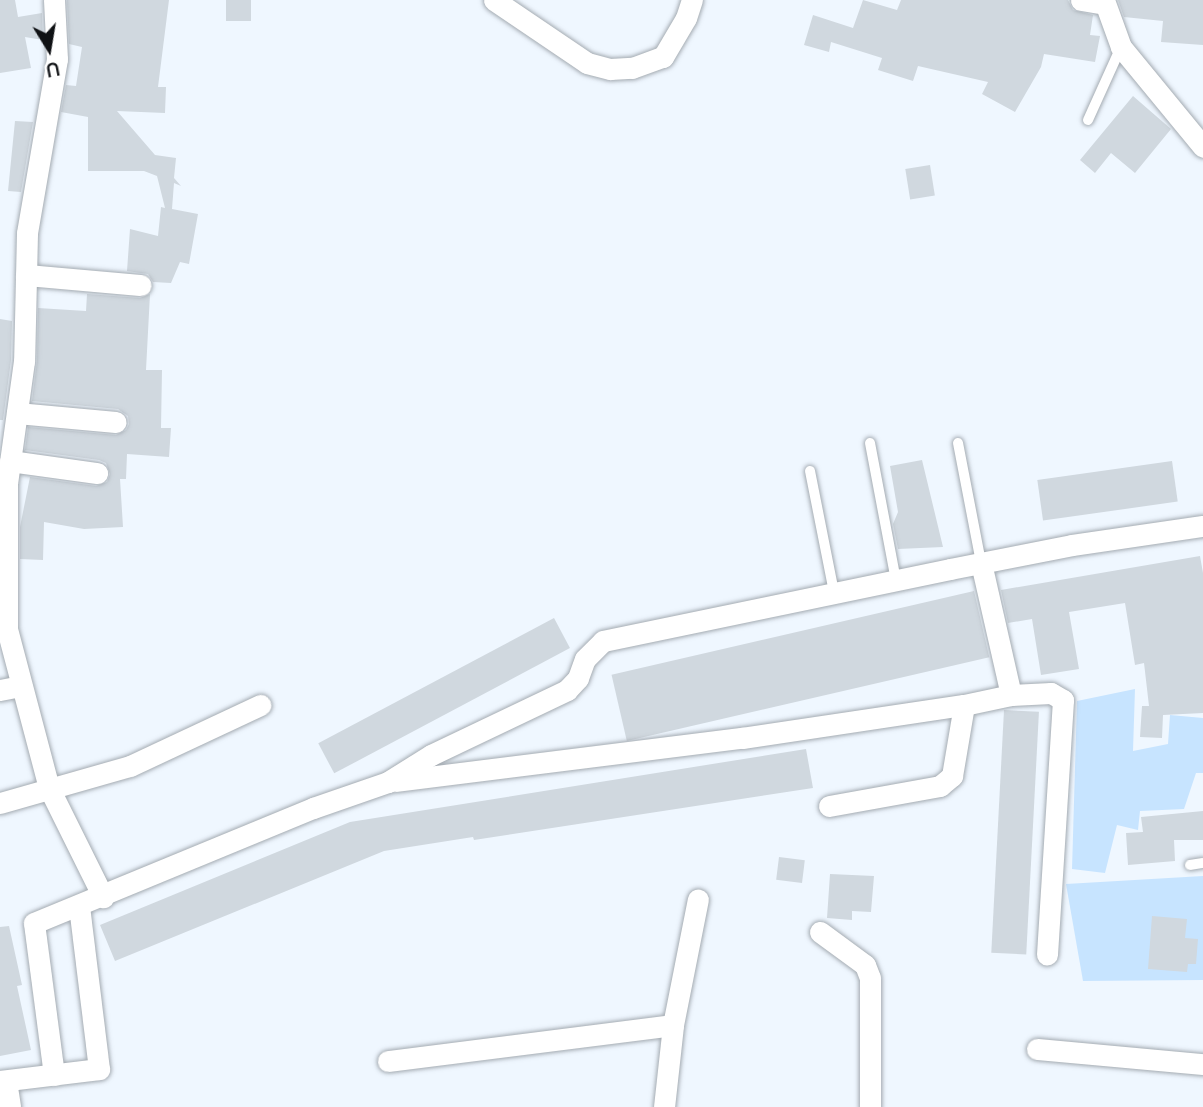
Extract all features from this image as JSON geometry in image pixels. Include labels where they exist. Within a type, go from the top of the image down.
[{"type":"street","points":[[54,0],[57,58],[27,233],[24,361],[6,498],[10,688],[49,788],[103,897]]},
{"type":"street","points":[[494,0],[587,63],[610,69],[632,68],[663,57],[686,18],[692,0]]},
{"type":"street","points":[[1081,0],[1105,2],[1121,47],[1203,147]]},
{"type":"street","points":[[26,275],[141,285]]},
{"type":"street","points":[[16,413],[116,422]]},
{"type":"street","points":[[10,461],[97,473]]},
{"type":"street","points":[[388,782],[431,755],[567,690],[578,678],[585,659],[603,641],[1072,545],[1203,526]]},
{"type":"street","points":[[981,564],[1011,695]]},
{"type":"street","points":[[54,1075],[34,923],[79,907],[313,808],[388,782],[742,738],[964,705],[1011,695],[1051,693],[1063,700],[1047,954]]},
{"type":"street","points":[[0,803],[130,766],[260,705]]},
{"type":"street","points":[[829,806],[940,786],[952,776],[964,705]]},
{"type":"street","points":[[664,1107],[673,1025],[698,899]]},
{"type":"street","points":[[10,1107],[3,1081],[99,1069],[79,907]]},
{"type":"street","points":[[820,932],[865,965],[870,978],[870,1107]]},
{"type":"street","points":[[388,1061],[673,1025]]},
{"type":"street","points":[[1037,1049],[1203,1064]]},
{"type":"lane","points":[[1088,120],[1121,47]]},
{"type":"lane","points":[[870,443],[896,580]]},
{"type":"lane","points":[[957,443],[981,564]]},
{"type":"lane","points":[[810,471],[834,592]]},
{"type":"lane","points":[[1190,865],[1203,863]]},
{"type":"shaded area","points":[[1135,689],[1133,751],[1168,744],[1170,715],[1203,718],[1203,773],[1196,773],[1184,809],[1140,811],[1138,830],[1117,825],[1105,873],[1072,869],[1077,701]]},
{"type":"shaded area","points":[[1203,876],[1203,980],[1083,981],[1066,884]]},
{"type":"building","points":[[0,0],[15,0],[18,17],[42,13],[43,40],[25,37],[31,68],[0,73]]},
{"type":"building","points":[[67,0],[169,0],[158,87],[166,87],[165,113],[117,111],[155,155],[176,158],[174,178],[181,186],[174,183],[172,209],[198,214],[189,264],[180,262],[171,283],[153,282],[148,274],[127,271],[130,229],[158,236],[161,207],[165,208],[157,176],[144,171],[88,171],[88,117],[61,112],[66,85],[76,86],[82,47],[69,44]]},
{"type":"building","points":[[226,0],[251,0],[251,21],[226,21]]},
{"type":"building","points":[[863,0],[897,10],[901,0],[1068,0],[1073,10],[1093,15],[1090,35],[1100,36],[1095,62],[1044,54],[1041,67],[1015,112],[982,94],[988,82],[918,66],[913,81],[878,70],[882,58],[831,42],[829,52],[804,45],[813,15],[853,28]]},
{"type":"building","points":[[1118,0],[1203,0],[1203,45],[1161,42],[1163,21],[1124,17]]},
{"type":"building","points":[[1133,96],[1171,129],[1135,173],[1111,153],[1095,173],[1080,160]]},
{"type":"building","points":[[15,121],[33,122],[21,192],[8,191]]},
{"type":"building","points":[[930,165],[935,196],[910,200],[905,169]]},
{"type":"building","points":[[87,294],[140,298],[150,294],[146,370],[162,370],[161,428],[171,428],[169,457],[127,454],[126,479],[120,479],[123,527],[84,529],[44,522],[43,560],[20,559],[20,527],[30,477],[96,486],[107,482],[110,474],[106,463],[99,460],[25,450],[28,427],[116,435],[126,430],[129,424],[128,416],[118,409],[32,401],[37,361],[38,308],[86,311]]},
{"type":"building","points":[[0,319],[12,321],[11,360],[3,420],[0,420]]},
{"type":"building","points":[[922,460],[943,547],[898,549],[893,524],[898,512],[890,466]]},
{"type":"building","points":[[1172,461],[1178,502],[1043,521],[1037,480]]},
{"type":"building","points":[[1200,556],[1203,573],[1203,713],[1163,715],[1162,738],[1140,737],[1142,706],[1149,706],[1144,663],[1135,665],[1125,603],[1069,612],[1079,669],[1041,675],[1032,619],[1008,623],[1001,590]]},
{"type":"building","points":[[974,591],[989,657],[627,741],[612,675]]},
{"type":"building","points":[[554,618],[570,648],[334,773],[318,743]]},
{"type":"building","points":[[1004,710],[1039,712],[1026,954],[991,953]]},
{"type":"building","points":[[806,749],[813,788],[474,840],[473,837],[384,851],[115,961],[100,925],[350,822]]},
{"type":"building","points":[[1203,811],[1203,840],[1174,840],[1175,861],[1128,865],[1126,833],[1143,832],[1141,817]]},
{"type":"building","points":[[779,857],[805,860],[802,883],[776,880]]},
{"type":"building","points":[[830,874],[874,876],[871,912],[852,911],[852,920],[827,918]]},
{"type":"building","points":[[1152,916],[1187,919],[1185,938],[1198,939],[1196,964],[1188,964],[1187,972],[1148,969]]},
{"type":"building","points":[[9,926],[22,985],[17,986],[31,1050],[0,1056],[0,927]]}]
